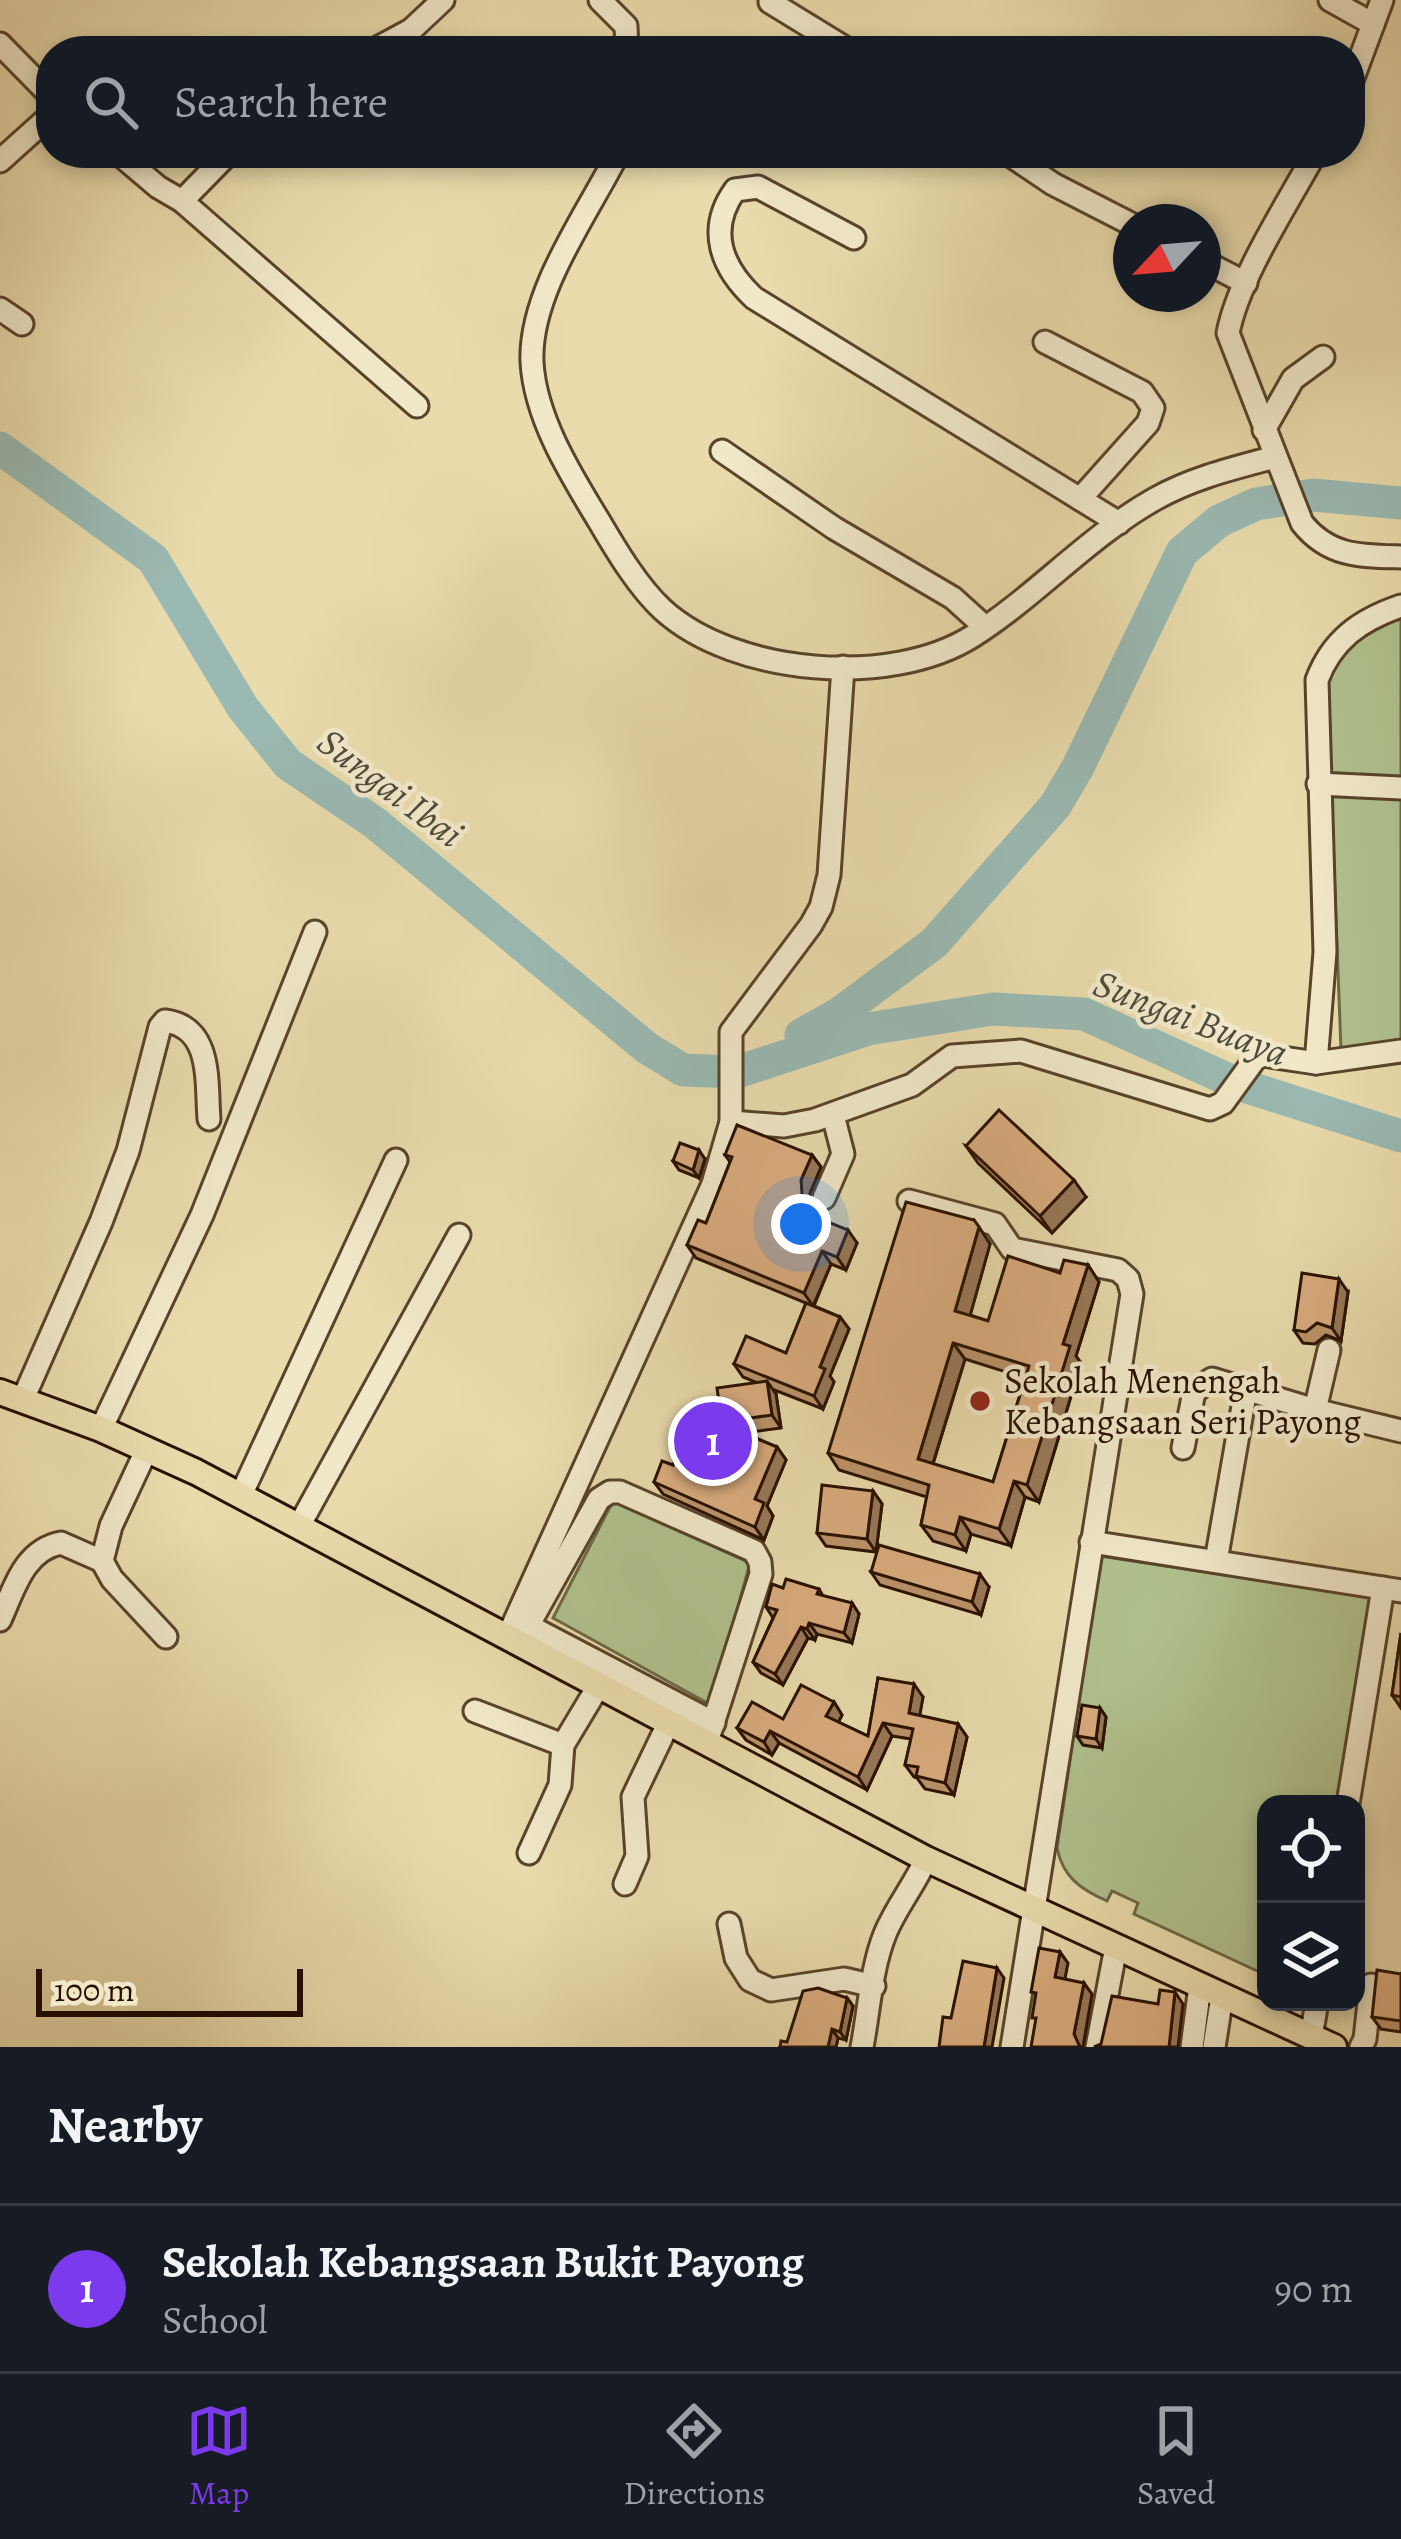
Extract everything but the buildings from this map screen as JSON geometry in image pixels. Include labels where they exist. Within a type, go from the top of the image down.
[{"type":"main road","points":[[12,1396],[101,1429],[241,1496],[518,1635],[669,1722],[711,1732],[926,1859],[1323,2042]]},
{"type":"street","points":[[400,36],[443,0]]},
{"type":"street","points":[[601,0],[626,26],[626,36]]},
{"type":"street","points":[[1330,0],[1372,24]]},
{"type":"street","points":[[1365,44],[1382,0]]},
{"type":"street","points":[[770,2],[826,36]]},
{"type":"street","points":[[0,44],[36,80]]},
{"type":"street","points":[[0,160],[36,128]]},
{"type":"street","points":[[136,168],[182,200],[417,406]]},
{"type":"street","points":[[182,200],[214,168]]},
{"type":"street","points":[[610,168],[564,253],[535,333],[532,362],[567,466],[613,545],[662,609],[707,639],[763,660],[843,667],[924,660],[985,627],[1155,499],[1211,474],[1278,463]]},
{"type":"street","points":[[1029,168],[1113,215]]},
{"type":"street","points":[[1307,168],[1246,283],[1228,333],[1302,523],[1335,551],[1401,557]]},
{"type":"street","points":[[854,238],[758,187],[736,190],[718,222],[724,261],[754,298],[1119,523]]},
{"type":"street","points":[[1221,270],[1246,283]]},
{"type":"street","points":[[0,309],[22,324]]},
{"type":"street","points":[[1045,342],[1142,392],[1154,407],[1148,423],[1080,499]]},
{"type":"street","points":[[1264,430],[1293,379],[1323,357]]},
{"type":"street","points":[[722,451],[835,528],[952,598],[985,627]]},
{"type":"street","points":[[1316,1064],[1325,952],[1317,680],[1327,654],[1355,627],[1401,606]]},
{"type":"street","points":[[518,1635],[713,1184],[730,1113],[730,1042],[736,1023],[821,907],[830,875],[843,667]]},
{"type":"street","points":[[1318,784],[1401,788]]},
{"type":"street","points":[[101,1429],[202,1215],[315,932]]},
{"type":"street","points":[[12,1396],[121,1169],[165,1021],[188,1029],[202,1048],[209,1119]]},
{"type":"street","points":[[730,1113],[784,1126],[833,1115],[912,1085],[952,1056],[1021,1052],[1204,1108],[1222,1103],[1263,1054],[1316,1064],[1401,1051]]},
{"type":"street","points":[[824,1198],[843,1154],[833,1115]]},
{"type":"street","points":[[241,1496],[396,1160]]},
{"type":"street","points":[[909,1202],[995,1224],[1012,1249],[1118,1270],[1128,1279],[1132,1294],[1012,2047]]},
{"type":"street","points":[[299,1526],[459,1235]]},
{"type":"street","points":[[1315,1410],[1329,1350]]},
{"type":"street","points":[[1183,1448],[1193,1392],[1212,1378],[1401,1431]]},
{"type":"street","points":[[1216,1562],[1246,1390]]},
{"type":"street","points":[[102,1561],[111,1526],[146,1450]]},
{"type":"street","points":[[610,1492],[620,1492],[754,1551],[761,1574],[711,1732],[518,1635],[599,1499],[610,1492]]},
{"type":"street","points":[[1090,1542],[1392,1589],[1350,1795]]},
{"type":"street","points":[[0,1620],[27,1563],[61,1543],[102,1561],[112,1579],[166,1637]]},
{"type":"street","points":[[529,1853],[560,1785],[563,1745],[599,1684]]},
{"type":"street","points":[[476,1711],[563,1745]]},
{"type":"street","points":[[625,1884],[637,1856],[634,1797],[669,1722]]},
{"type":"street","points":[[862,2047],[882,1941],[901,1897],[926,1859]]},
{"type":"street","points":[[729,1924],[736,1958],[750,1980],[771,1990],[844,1979],[874,1986]]},
{"type":"street","points":[[1097,2047],[1116,1947]]},
{"type":"street","points":[[1361,2047],[1366,2039],[1371,1985]]},
{"type":"street","points":[[1192,2047],[1211,1991]]},
{"type":"street","points":[[1211,1991],[1214,2047]]},
{"type":"street","points":[[1318,2011],[1323,2042]]},
{"type":"green space","points":[[1401,618],[1401,1039],[1341,1050],[1327,682],[1356,642]]},
{"type":"green space","points":[[613,1501],[750,1563],[711,1705],[553,1618]]},
{"type":"green space","points":[[1100,1556],[1370,1597],[1337,1795],[1257,1795],[1257,1971],[1134,1914],[1138,1903],[1112,1891],[1107,1901],[1089,1892],[1068,1874],[1057,1848]]},
{"type":"waterway","name":"Sungai Ibai","points":[[0,448],[153,559],[243,708],[288,764],[375,823],[647,1048],[683,1070],[737,1072],[868,1029],[993,1009],[1084,1014],[1238,1084],[1401,1136]]},
{"type":"waterway","points":[[801,1035],[840,1013],[934,943],[1055,806],[1182,552],[1219,521],[1256,504],[1313,495],[1401,503]]},
{"type":"place","name":"Sekolah Menengah Kebangsaan Seri Payong","points":[[980,1401]]},
{"type":"place","name":"Sekolah Kebangsaan Bukit Payong","points":[[713,1441]]},
{"type":"water label","name":"Sungai Buaya","points":[[1191,1017]]}]
